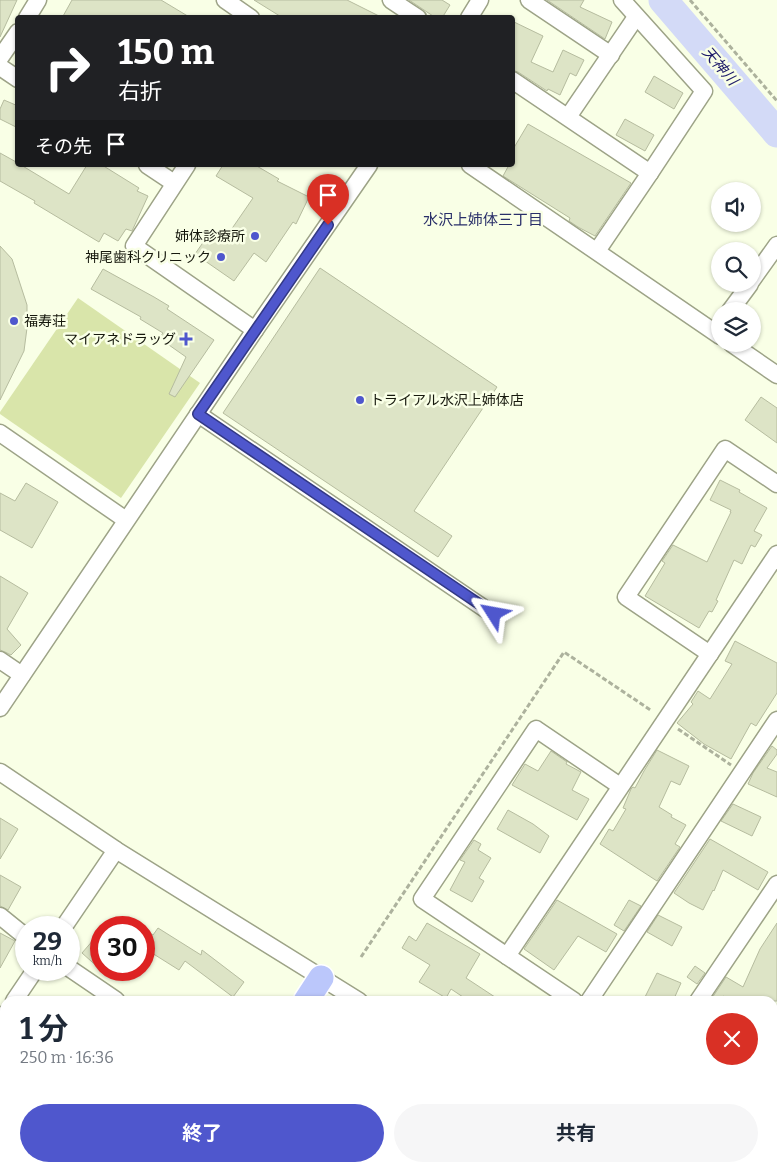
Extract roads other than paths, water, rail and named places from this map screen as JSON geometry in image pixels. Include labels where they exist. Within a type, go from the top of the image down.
[{"type":"highway","points":[[309,996],[321,978]]},
{"type":"street","points":[[29,15],[38,0]]},
{"type":"street","points":[[225,0],[247,15]]},
{"type":"street","points":[[391,0],[414,15]]},
{"type":"street","points":[[471,15],[480,0]]},
{"type":"street","points":[[529,0],[611,55]]},
{"type":"street","points":[[597,251],[704,91],[622,0]]},
{"type":"street","points":[[568,117],[636,17]]},
{"type":"street","points":[[0,58],[15,36]]},
{"type":"street","points":[[0,67],[15,77]]},
{"type":"street","points":[[515,82],[650,173]]},
{"type":"street","points":[[150,167],[174,183]]},
{"type":"street","points":[[186,167],[134,246],[255,330]]},
{"type":"street","points":[[0,708],[255,330],[368,167]]},
{"type":"street","points":[[473,167],[711,326]]},
{"type":"street","points":[[761,267],[777,245]]},
{"type":"street","points":[[743,352],[777,376]]},
{"type":"street","points":[[198,414],[494,614]]},
{"type":"street","points":[[0,433],[126,520]]},
{"type":"street","points":[[710,654],[626,597],[725,449],[777,484]]},
{"type":"street","points":[[507,956],[777,554]]},
{"type":"street","points":[[0,660],[22,675]]},
{"type":"street","points":[[592,996],[775,725]]},
{"type":"street","points":[[567,996],[422,899],[536,729],[620,786]]},
{"type":"street","points":[[0,772],[116,850],[351,996]]},
{"type":"street","points":[[71,916],[116,850]]},
{"type":"street","points":[[701,996],[777,884]]},
{"type":"street","points":[[0,916],[15,928]]},
{"type":"street","points":[[80,976],[109,996]]},
{"type":"street","points":[[17,996],[28,981]]},
{"type":"waterway","name":"天神川","points":[[663,0],[777,133]]},
{"type":"place","name":"姉体診療所","points":[[255,236]]},
{"type":"place","name":"神尾歯科クリニック","points":[[221,257]]},
{"type":"place","name":"福寿荘","points":[[14,321]]},
{"type":"place","name":"マイアネドラッグ","points":[[186,339]]},
{"type":"place","name":"トライアル水沢上姉体店","points":[[360,400]]},
{"type":"district","name":"水沢上姉体三丁目","points":[[483,220]]}]
